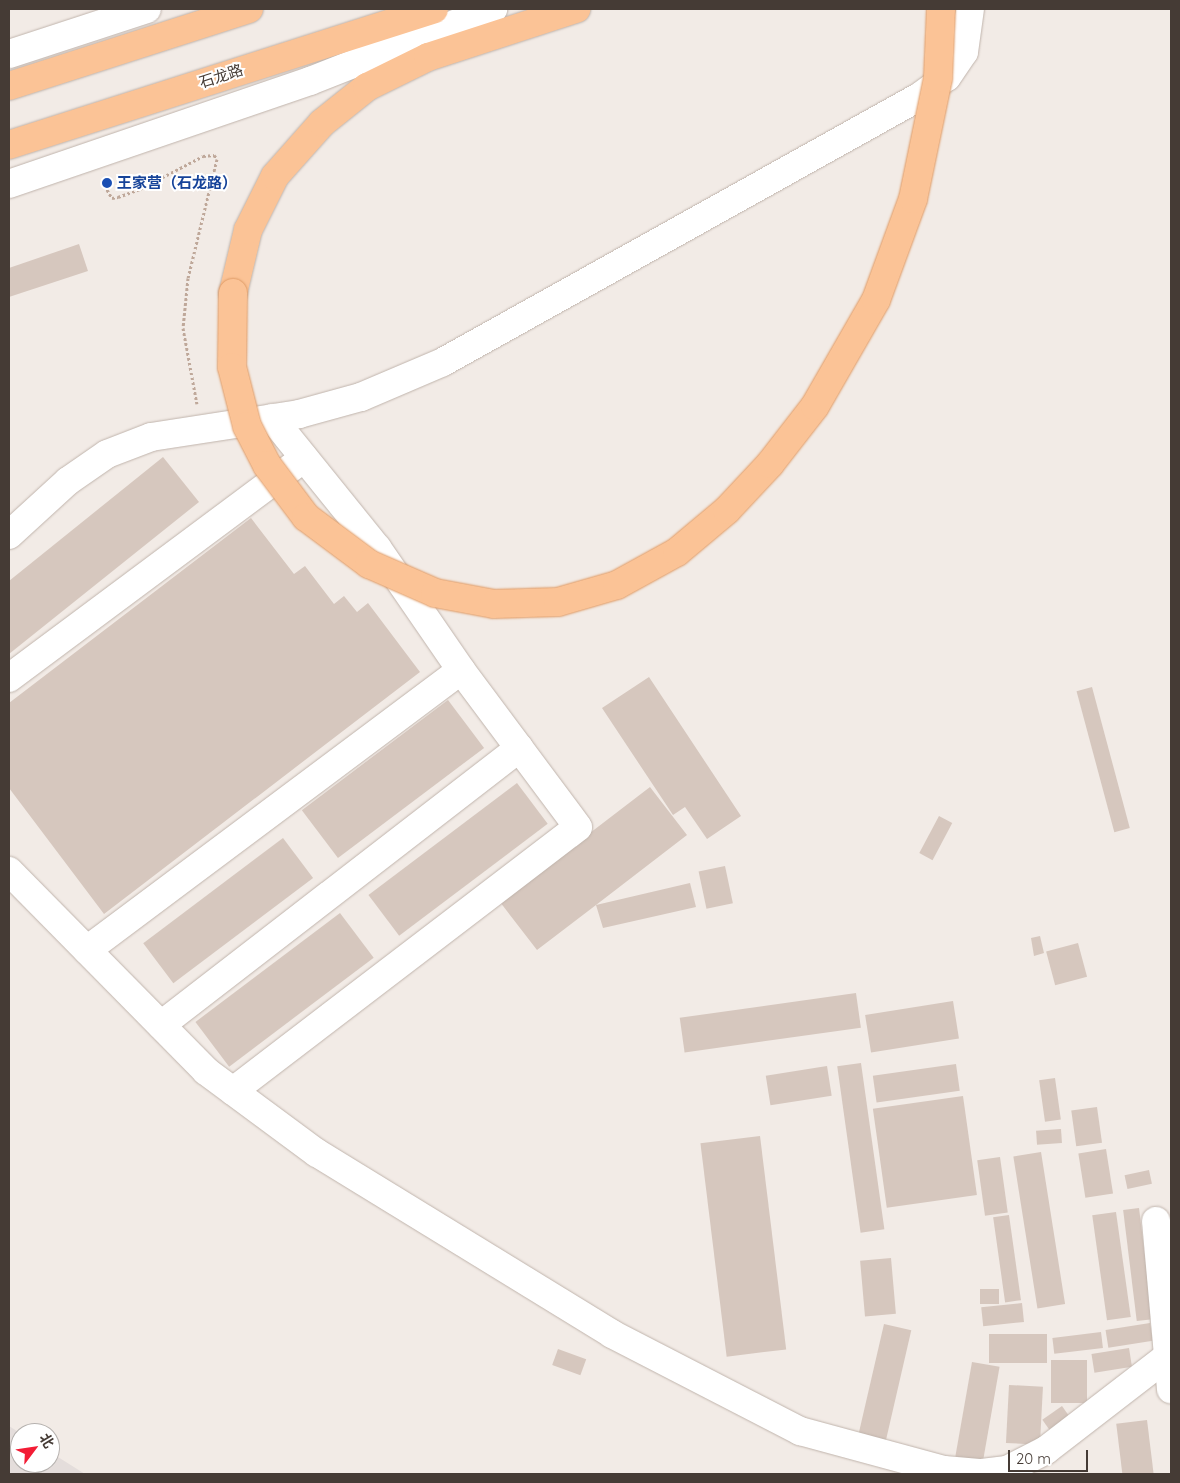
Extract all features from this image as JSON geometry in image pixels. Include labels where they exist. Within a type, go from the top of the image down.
[{"type":"main road","points":[[9,86],[249,9]]},
{"type":"main road","name":"石龙路","points":[[9,145],[434,9]]},
{"type":"main road","points":[[576,9],[428,56],[367,87],[322,123],[275,176],[248,230],[233,293],[232,367],[248,426],[267,466],[314,523],[369,564],[435,593],[494,604],[558,602],[617,585],[677,552],[727,510],[770,464],[815,406],[876,300],[913,199],[938,78],[941,9]]},
{"type":"street","points":[[9,54],[148,9]]},
{"type":"street","points":[[9,184],[310,81],[494,9]]},
{"type":"street","points":[[9,535],[68,481],[107,454],[151,437],[272,418],[361,397],[443,362],[919,98],[947,78],[964,52],[970,9]]},
{"type":"street","points":[[233,1091],[578,827],[461,670],[377,548],[272,418]]},
{"type":"street","points":[[9,678],[304,458]]},
{"type":"street","points":[[87,950],[461,670]]},
{"type":"street","points":[[161,1025],[519,748]]},
{"type":"street","points":[[9,871],[206,1071],[317,1153],[612,1334],[800,1431],[944,1470],[982,1473],[1007,1470],[1046,1450],[1168,1356]]},
{"type":"street","points":[[1156,1221],[1171,1389]]},
{"type":"path","points":[[88,157],[112,198],[140,189],[203,156],[214,155],[217,159],[188,278],[183,328],[190,380],[204,428]]},
{"type":"shaded area","points":[[9,1426],[10,1473],[60,1473],[60,1458],[85,1474],[9,1474]]},
{"type":"building","points":[[79,244],[88,271],[9,297],[9,268]]},
{"type":"building","points":[[163,457],[199,502],[9,654],[9,581]]},
{"type":"building","points":[[251,518],[294,574],[305,566],[334,604],[344,596],[357,612],[368,603],[420,672],[104,914],[9,788],[9,703]]},
{"type":"building","points":[[649,677],[741,816],[707,839],[685,807],[673,815],[602,708]]},
{"type":"building","points":[[1092,687],[1130,828],[1114,832],[1077,691]]},
{"type":"building","points":[[448,700],[484,748],[338,858],[302,810]]},
{"type":"building","points":[[517,783],[548,824],[399,936],[368,895]]},
{"type":"building","points":[[650,787],[687,835],[537,950],[500,902]]},
{"type":"building","points":[[939,816],[952,823],[933,860],[919,853]]},
{"type":"building","points":[[283,838],[313,878],[173,983],[143,943]]},
{"type":"building","points":[[725,866],[733,903],[706,909],[699,872]]},
{"type":"building","points":[[690,883],[696,907],[603,928],[596,905]]},
{"type":"building","points":[[340,913],[374,958],[229,1067],[195,1022]]},
{"type":"building","points":[[1040,936],[1044,953],[1034,956],[1031,938]]},
{"type":"building","points":[[1078,943],[1087,977],[1055,985],[1046,952]]},
{"type":"building","points":[[856,993],[861,1028],[685,1052],[680,1018]]},
{"type":"building","points":[[953,1001],[959,1039],[871,1052],[865,1015]]},
{"type":"building","points":[[861,1063],[884,1229],[861,1233],[837,1066]]},
{"type":"building","points":[[956,1064],[960,1091],[877,1102],[873,1076]]},
{"type":"building","points":[[827,1066],[832,1096],[770,1105],[766,1076]]},
{"type":"building","points":[[1055,1078],[1061,1120],[1045,1122],[1039,1080]]},
{"type":"building","points":[[963,1096],[977,1195],[887,1208],[873,1109]]},
{"type":"building","points":[[1097,1107],[1102,1143],[1076,1146],[1071,1111]]},
{"type":"building","points":[[1061,1129],[1062,1143],[1037,1145],[1036,1131]]},
{"type":"building","points":[[760,1136],[786,1349],[727,1357],[700,1143]]},
{"type":"building","points":[[1106,1149],[1113,1193],[1085,1198],[1078,1153]]},
{"type":"building","points":[[1041,1152],[1065,1304],[1037,1308],[1013,1156]]},
{"type":"building","points":[[1000,1157],[1008,1212],[985,1216],[977,1160]]},
{"type":"building","points":[[1149,1170],[1152,1184],[1127,1189],[1125,1175]]},
{"type":"building","points":[[1139,1208],[1153,1319],[1137,1321],[1123,1210]]},
{"type":"building","points":[[1116,1212],[1131,1317],[1107,1320],[1092,1215]]},
{"type":"building","points":[[1009,1215],[1021,1300],[1005,1302],[993,1217]]},
{"type":"building","points":[[891,1258],[896,1314],[865,1316],[860,1261]]},
{"type":"building","points":[[980,1289],[999,1289],[999,1304],[980,1304]]},
{"type":"building","points":[[1022,1303],[1024,1322],[983,1326],[981,1307]]},
{"type":"building","points":[[1150,1323],[1153,1341],[1108,1348],[1106,1330]]},
{"type":"building","points":[[884,1324],[911,1330],[886,1440],[859,1434]]},
{"type":"building","points":[[1101,1332],[1103,1348],[1054,1354],[1052,1338]]},
{"type":"building","points":[[989,1334],[1047,1334],[1047,1363],[989,1363]]},
{"type":"building","points":[[1129,1348],[1132,1367],[1094,1373],[1091,1354]]},
{"type":"building","points":[[558,1349],[586,1359],[580,1375],[552,1365]]},
{"type":"building","points":[[1051,1360],[1087,1360],[1087,1403],[1051,1403]]},
{"type":"building","points":[[972,1362],[1000,1367],[983,1461],[955,1457]]},
{"type":"building","points":[[1009,1385],[1043,1387],[1040,1445],[1006,1443]]},
{"type":"building","points":[[1062,1406],[1069,1416],[1049,1430],[1042,1420]]},
{"type":"building","points":[[1147,1420],[1154,1474],[1122,1474],[1116,1424]]},
{"type":"place","name":"王家营（石龙路）","points":[[107,183]]}]
